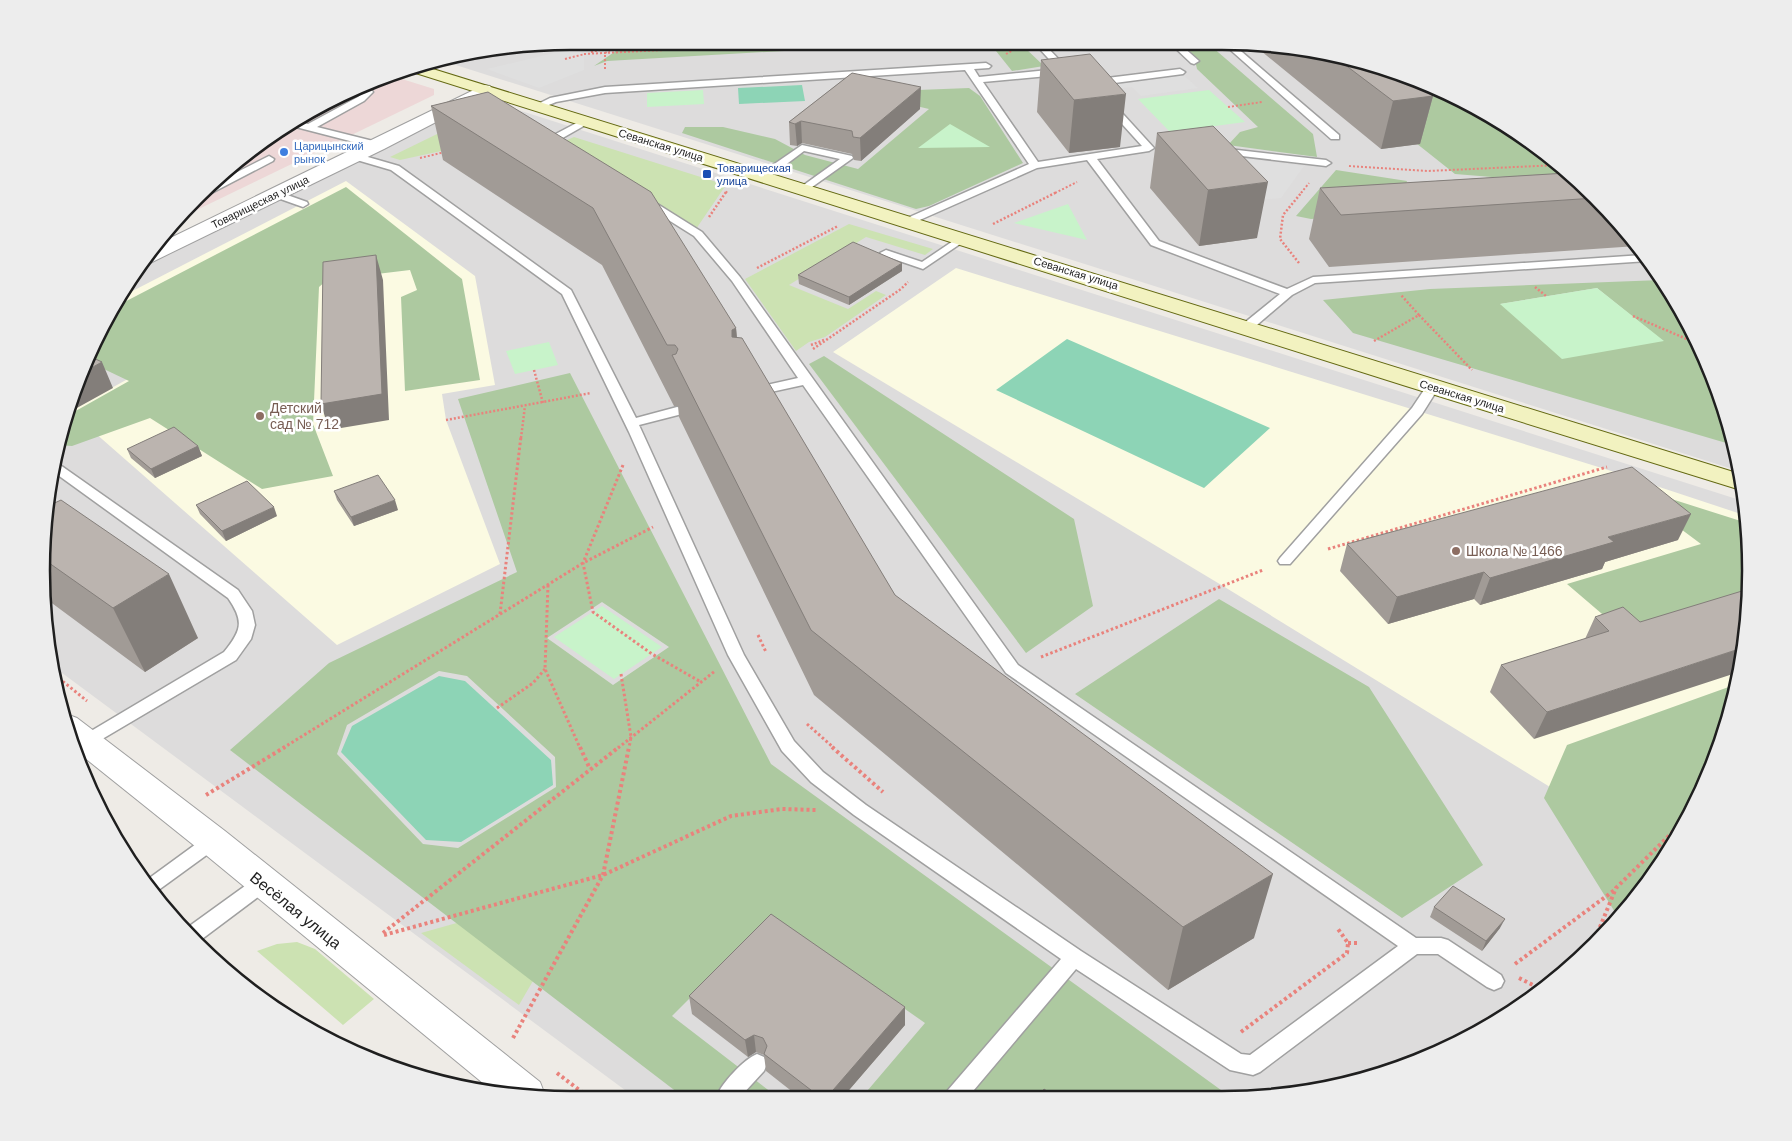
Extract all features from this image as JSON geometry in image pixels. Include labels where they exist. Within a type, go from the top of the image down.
[{"type":"street","name":"Севанская улица","points":[[428,70],[538,107],[909,221],[1734,481]]},
{"type":"street","name":"Товарищеская улица","points":[[161,250],[377,145],[484,90]]},
{"type":"street","name":"Весёлая улица","points":[[77,735],[213,841],[518,1088]]},
{"type":"lane","points":[[1045,50],[1064,72]]},
{"type":"lane","points":[[1182,50],[1194,61]]},
{"type":"lane","points":[[1235,50],[1335,137]]},
{"type":"lane","points":[[538,107],[554,100],[605,90],[986,66]]},
{"type":"lane","points":[[968,67],[1035,165]]},
{"type":"lane","points":[[977,80],[1064,72],[1078,77]]},
{"type":"lane","points":[[909,221],[1035,165],[1153,147],[1086,80],[1107,81],[1180,72]]},
{"type":"lane","points":[[308,128],[361,100],[368,91]]},
{"type":"lane","points":[[578,159],[554,143],[554,139],[586,122]]},
{"type":"lane","points":[[301,126],[377,145]]},
{"type":"lane","points":[[764,176],[802,148],[848,158],[805,189]]},
{"type":"lane","points":[[1206,149],[1234,155],[1326,163]]},
{"type":"lane","points":[[354,156],[395,168],[567,292],[634,428],[736,655],[788,746],[816,777],[860,810],[1074,957],[1237,1063],[1253,1065],[1413,946]]},
{"type":"lane","points":[[1090,157],[1155,243],[1288,292]]},
{"type":"lane","points":[[222,183],[269,159]]},
{"type":"lane","points":[[276,194],[303,204]]},
{"type":"lane","points":[[634,194],[698,234],[736,279],[1012,668],[1413,946],[1441,946],[1500,976]]},
{"type":"lane","points":[[886,253],[923,266],[962,238]]},
{"type":"lane","points":[[1248,327],[1288,292],[1313,280],[1637,259]]},
{"type":"lane","points":[[744,394],[806,380]]},
{"type":"lane","points":[[1285,561],[1417,411],[1433,387]]},
{"type":"lane","points":[[634,428],[677,411]]},
{"type":"lane","points":[[60,470],[233,594],[246,610],[248,626],[243,641],[230,656],[77,734]]},
{"type":"lane","points":[[155,883],[213,841]]},
{"type":"lane","points":[[196,932],[263,883]]},
{"type":"lane","points":[[960,1091],[1074,957]]},
{"type":"lane","points":[[732,1091],[757,1064]]},
{"type":"path","points":[[564,59],[600,50]]},
{"type":"path","points":[[605,53],[610,50]]},
{"type":"path","points":[[584,54],[665,50]]},
{"type":"path","points":[[605,53],[605,90]]},
{"type":"path","points":[[415,159],[453,151]]},
{"type":"path","points":[[1313,280],[1280,238],[1283,215],[1326,163],[1378,169],[1475,172],[1548,166]]},
{"type":"path","points":[[986,228],[1100,170]]},
{"type":"path","points":[[698,234],[732,184]]},
{"type":"path","points":[[736,279],[841,225]]},
{"type":"path","points":[[827,339],[901,289],[923,266]]},
{"type":"path","points":[[1383,276],[1474,373]]},
{"type":"path","points":[[1371,342],[1419,314]]},
{"type":"path","points":[[1633,316],[1688,339]]},
{"type":"path","points":[[534,370],[543,403]]},
{"type":"path","points":[[446,420],[614,389]]},
{"type":"path","points":[[500,614],[525,406]]},
{"type":"path","points":[[634,428],[582,563],[593,612],[652,654],[701,682]]},
{"type":"path","points":[[1012,668],[1285,561],[1605,469]]},
{"type":"path","points":[[205,796],[582,563],[674,517]]},
{"type":"path","points":[[548,585],[545,669],[590,769]]},
{"type":"path","points":[[754,628],[767,654]]},
{"type":"path","points":[[736,655],[378,937],[603,875],[731,816],[782,809],[860,810]]},
{"type":"path","points":[[497,708],[533,683],[545,669]]},
{"type":"path","points":[[513,1039],[603,875],[631,737],[621,674]]},
{"type":"path","points":[[804,722],[888,796]]},
{"type":"path","points":[[1500,976],[1616,888],[1669,836]]},
{"type":"path","points":[[1599,929],[1616,888]]},
{"type":"path","points":[[1237,1034],[1347,953],[1348,943],[1341,931],[1333,925]]},
{"type":"path","points":[[1500,976],[1533,987]]},
{"type":"shaded area","points":[[565,50],[577,50],[584,54],[584,70],[539,88],[487,69]]},
{"type":"shaded area","points":[[570,50],[1222,50],[1289,54],[1323,60],[1389,78],[1452,104],[1511,138],[1565,179],[1613,227],[1654,281],[1688,340],[1714,403],[1732,469],[453,64],[503,54]]},
{"type":"shaded area","points":[[1180,72],[1198,88],[1141,96],[1132,87],[1115,89],[1107,81]]},
{"type":"shaded area","name":"Царицынский рынок","points":[[401,79],[434,89],[434,95],[193,212],[227,179],[281,138],[340,104]]},
{"type":"shaded area","points":[[499,104],[1737,499],[1741,536],[1741,605],[1732,672],[1714,738],[1702,770],[1672,831],[1654,860],[1613,914],[1565,962],[1538,983],[1511,1003],[1452,1037],[1389,1063],[1356,1073],[1289,1087],[1222,1091],[626,1091],[60,671],[54,638],[51,605],[51,536],[54,503],[68,436],[90,371],[104,340],[138,281],[155,258],[463,107]]},
{"type":"shaded area","points":[[1220,155],[1304,166],[1281,198],[1258,200]]},
{"type":"shaded area","name":"Детский сад № 712","points":[[346,181],[475,276],[495,385],[442,394],[446,420],[500,564],[337,645],[74,415],[77,407],[135,375],[96,357],[131,292]]},
{"type":"shaded area","name":"Школа № 1466","points":[[956,268],[1605,469],[1739,513],[1742,570],[1741,605],[1732,672],[1722,713],[1550,787],[1223,586],[833,352]]},
{"type":"green space","points":[[617,50],[801,50],[607,61],[594,66]]},
{"type":"green space","points":[[995,50],[1027,50],[1044,66],[1012,71]]},
{"type":"green space","points":[[1187,50],[1216,50],[1313,134],[1317,157],[1228,145],[1240,132],[1258,127],[1197,69],[1194,56]]},
{"type":"green space","points":[[1308,57],[1356,68],[1389,78],[1452,104],[1511,138],[1558,174],[1492,177],[1455,174]]},
{"type":"green space","points":[[802,85],[805,101],[739,104],[738,88]]},
{"type":"green space","points":[[969,88],[980,96],[1023,163],[929,206],[916,209],[682,133],[685,127],[723,127],[775,139],[805,155],[858,169],[929,109],[869,95],[867,92]]},
{"type":"green space","points":[[703,90],[704,104],[647,107],[647,93]]},
{"type":"green space","points":[[1209,90],[1245,122],[1170,132],[1138,99]]},
{"type":"green space","points":[[474,116],[542,129],[400,160],[390,157]]},
{"type":"green space","points":[[950,124],[990,147],[918,148]]},
{"type":"green space","points":[[574,137],[726,185],[696,229],[558,144]]},
{"type":"green space","points":[[1336,170],[1407,181],[1397,213],[1311,219],[1296,216]]},
{"type":"green space","points":[[346,187],[462,279],[480,380],[405,391],[401,297],[417,290],[410,270],[327,280],[319,287],[313,424],[333,476],[262,489],[150,418],[72,446],[66,446],[76,411],[129,381],[93,364],[125,302]]},
{"type":"green space","points":[[1068,204],[1087,240],[1014,223]]},
{"type":"green space","points":[[849,224],[933,249],[925,255],[866,237],[789,285],[848,309],[876,291],[886,295],[825,337],[809,342],[796,351],[745,279]]},
{"type":"green space","points":[[1653,280],[1672,310],[1702,371],[1726,443],[1353,333],[1323,300],[1430,289]],"holes":[[[1597,288],[1663,341],[1500,304]]]},
{"type":"green space","points":[[1597,288],[1664,341],[1562,359],[1500,304]]},
{"type":"green space","points":[[1067,339],[1270,428],[1204,488],[996,390]]},
{"type":"green space","points":[[549,342],[558,365],[515,374],[506,351]]},
{"type":"green space","points":[[824,356],[1074,519],[1093,606],[1026,653],[809,364]]},
{"type":"green space","points":[[570,373],[771,764],[1222,1091],[867,1091],[925,1023],[772,916],[672,1016],[770,1091],[675,1091],[230,750],[329,663],[517,572],[458,399]],"holes":[[[602,602],[669,647],[613,685],[547,638]],[[439,671],[467,676],[555,757],[556,787],[458,848],[423,844],[337,754],[347,725]]]},
{"type":"green space","points":[[1662,496],[1740,521],[1742,570],[1740,619],[1622,631],[1567,584],[1701,544],[1650,506]]},
{"type":"green space","points":[[1219,599],[1369,687],[1483,865],[1402,918],[1075,694]]},
{"type":"green space","points":[[602,606],[662,647],[614,679],[554,637]]},
{"type":"green space","points":[[439,676],[465,681],[551,760],[553,785],[461,842],[426,840],[341,752],[352,726]]},
{"type":"green space","points":[[1728,687],[1714,738],[1688,801],[1654,860],[1615,912],[1544,798],[1567,745]]},
{"type":"green space","points":[[588,886],[519,1005],[421,933]]},
{"type":"green space","points":[[297,942],[315,949],[374,999],[343,1025],[257,951],[277,944]]},
{"type":"building","points":[[1090,54],[1126,94],[1074,100],[1041,60]]},
{"type":"building","points":[[1346,66],[1389,78],[1433,96],[1393,101]]},
{"type":"building","points":[[852,73],[921,87],[860,138],[853,137],[852,131],[801,121],[795,124],[789,122]]},
{"type":"building","points":[[488,92],[651,192],[736,328],[732,330],[732,337],[742,338],[895,595],[1273,874],[1183,927],[811,630],[672,355],[676,354],[678,349],[675,345],[667,345],[593,208],[431,106]]},
{"type":"building","points":[[1213,126],[1268,182],[1208,190],[1157,133]]},
{"type":"building","points":[[1558,174],[1586,199],[1341,215],[1320,188]]},
{"type":"building","points":[[853,242],[902,263],[849,297],[798,275]]},
{"type":"building","points":[[376,255],[382,394],[321,404],[323,262]]},
{"type":"building","points":[[95,359],[102,362],[91,368]]},
{"type":"building","points":[[174,427],[198,446],[151,469],[127,449]]},
{"type":"building","points":[[1632,467],[1691,514],[1608,537],[1614,542],[1490,578],[1484,572],[1397,597],[1347,544]]},
{"type":"building","points":[[378,475],[395,500],[351,517],[334,491]]},
{"type":"building","points":[[247,481],[274,507],[222,531],[196,505]]},
{"type":"building","points":[[61,500],[169,574],[113,608],[50,564],[54,503]]},
{"type":"building","points":[[1741,591],[1736,650],[1547,712],[1501,665],[1609,631],[1595,617],[1623,607],[1640,622]]},
{"type":"building","points":[[1453,886],[1505,919],[1486,941],[1434,907]]},
{"type":"building","points":[[771,914],[905,1007],[832,1091],[812,1091],[764,1054],[767,1046],[763,1038],[754,1035],[745,1040],[689,996]]},
{"type":"place","name":"Царицынский рынок","points":[[284,152]]},
{"type":"place","name":"Товарищеская улица","points":[[707,174]]},
{"type":"place","name":"Детский сад № 712","points":[[260,416]]},
{"type":"place","name":"Школа № 1466","points":[[1456,551]]}]
